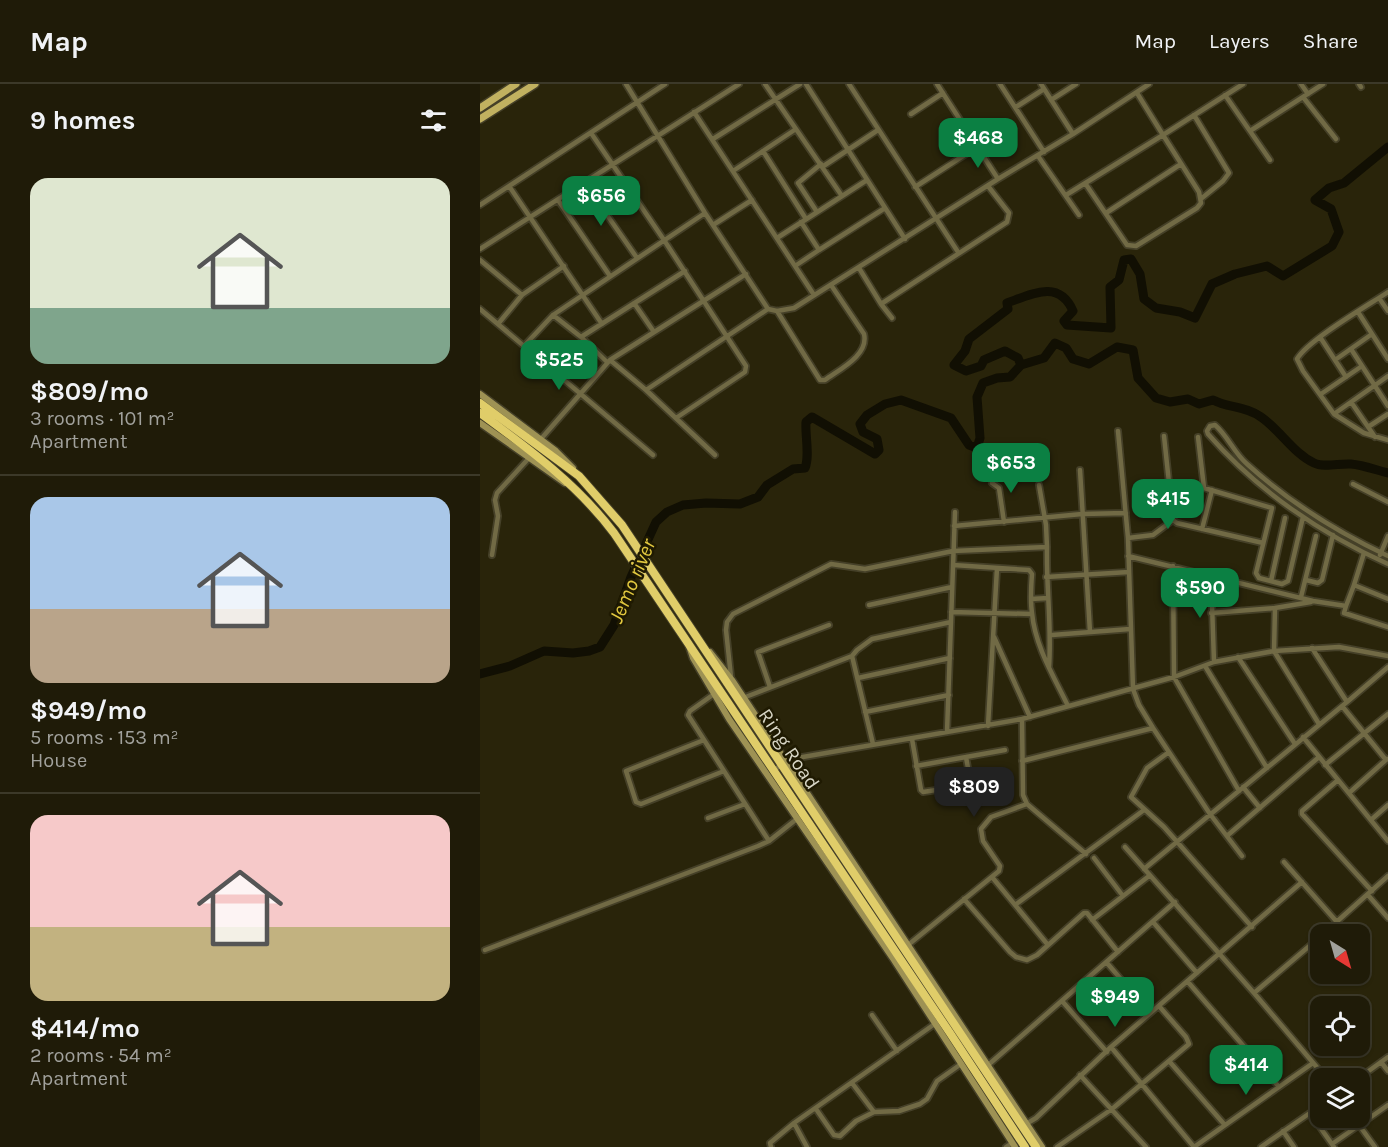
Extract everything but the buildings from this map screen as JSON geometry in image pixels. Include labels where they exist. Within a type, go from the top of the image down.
[{"type":"highway","name":"Ring Road","points":[[480,403],[579,476],[612,511],[648,562],[777,768],[1025,1147]]},
{"type":"highway","name":"Ring Road","points":[[480,413],[544,460],[603,518],[1036,1147]]},
{"type":"main road","points":[[480,108],[516,84]]},
{"type":"main road","points":[[480,119],[535,84]]},
{"type":"street","points":[[626,84],[656,136],[768,309],[777,311],[794,308],[814,296],[1149,84]]},
{"type":"street","points":[[480,205],[665,84]]},
{"type":"street","points":[[480,249],[739,84]]},
{"type":"street","points":[[765,84],[842,195]]},
{"type":"street","points":[[713,139],[800,84]]},
{"type":"street","points":[[806,84],[905,239]]},
{"type":"street","points":[[849,84],[958,252]]},
{"type":"street","points":[[937,84],[998,179]]},
{"type":"street","points":[[1000,84],[1044,152]]},
{"type":"street","points":[[1051,100],[1076,84]]},
{"type":"street","points":[[1066,195],[1243,84]]},
{"type":"street","points":[[1302,84],[1306,95],[1336,139]]},
{"type":"street","points":[[1250,131],[1323,84]]},
{"type":"street","points":[[1016,107],[1043,86],[1073,134]]},
{"type":"street","points":[[911,114],[943,93]]},
{"type":"street","points":[[1137,93],[1202,198]]},
{"type":"street","points":[[1225,94],[1270,160]]},
{"type":"street","points":[[694,112],[814,296]]},
{"type":"street","points":[[1085,183],[1127,245],[1131,247],[1197,208],[1202,198],[1223,181],[1228,173],[1194,115]]},
{"type":"street","points":[[733,171],[796,129]]},
{"type":"street","points":[[817,212],[798,183],[878,130]]},
{"type":"street","points":[[591,133],[685,271],[746,366],[746,372],[676,418]]},
{"type":"street","points":[[915,187],[977,147]]},
{"type":"street","points":[[763,152],[819,250]]},
{"type":"street","points":[[1038,156],[1079,215]]},
{"type":"street","points":[[1106,213],[1181,164]]},
{"type":"street","points":[[777,238],[867,180]]},
{"type":"street","points":[[584,182],[637,258]]},
{"type":"street","points":[[509,186],[602,324]]},
{"type":"street","points":[[881,303],[1010,218],[1009,213],[988,186]]},
{"type":"street","points":[[558,200],[610,276]]},
{"type":"street","points":[[713,225],[752,200]]},
{"type":"street","points":[[795,266],[885,208]]},
{"type":"street","points":[[524,346],[553,315],[705,213]]},
{"type":"street","points":[[480,260],[522,295]]},
{"type":"street","points":[[498,324],[522,295],[564,266]]},
{"type":"street","points":[[859,268],[892,318]]},
{"type":"street","points":[[581,338],[685,271]]},
{"type":"street","points":[[540,440],[609,361],[746,274]]},
{"type":"street","points":[[777,311],[813,370],[820,380],[825,380],[863,351],[866,342],[864,334],[831,285]]},
{"type":"street","points":[[1388,292],[1320,337],[1297,359],[1334,414],[1354,428],[1388,440]]},
{"type":"street","points":[[1379,298],[1388,311]]},
{"type":"street","points":[[634,303],[654,332]]},
{"type":"street","points":[[480,309],[653,455]]},
{"type":"street","points":[[646,390],[768,309]]},
{"type":"street","points":[[1358,312],[1385,349],[1388,359]]},
{"type":"street","points":[[553,315],[646,390],[714,455]]},
{"type":"street","points":[[1335,360],[1372,334]]},
{"type":"street","points":[[1320,337],[1346,377]]},
{"type":"street","points":[[1351,349],[1388,406]]},
{"type":"street","points":[[1321,394],[1362,366]]},
{"type":"street","points":[[1334,414],[1388,376]]},
{"type":"street","points":[[480,394],[556,451],[579,476]]},
{"type":"street","points":[[1351,402],[1375,437]]},
{"type":"street","points":[[1368,427],[1388,414]]},
{"type":"street","points":[[480,423],[559,480],[573,486]]},
{"type":"street","points":[[1388,556],[1338,528],[1282,491],[1246,464],[1221,430],[1215,425],[1210,426],[1208,434],[1225,453],[1277,498],[1333,535],[1388,564]]},
{"type":"street","points":[[1118,430],[1128,538],[1133,689],[1139,705],[1153,728],[1210,814],[1242,856]]},
{"type":"street","points":[[1164,436],[1173,520],[1177,523],[1263,543]]},
{"type":"street","points":[[1198,437],[1204,489]]},
{"type":"street","points":[[492,555],[498,516],[495,500],[497,493],[529,458]]},
{"type":"street","points":[[1080,470],[1090,632]]},
{"type":"street","points":[[992,483],[1000,492],[1004,522]]},
{"type":"street","points":[[1353,484],[1388,502]]},
{"type":"street","points":[[1039,485],[1047,547],[1046,578],[1052,635],[1049,667]]},
{"type":"street","points":[[1169,492],[1212,490],[1272,508],[1256,573],[1258,578],[1271,582],[1282,584],[1288,581],[1303,517]]},
{"type":"street","points":[[1202,529],[1212,490]]},
{"type":"street","points":[[948,732],[955,512]]},
{"type":"street","points":[[954,526],[1082,514],[1126,513]]},
{"type":"street","points":[[1271,582],[1285,518]]},
{"type":"street","points":[[1128,538],[1153,535],[1173,520]]},
{"type":"street","points":[[1306,580],[1318,583],[1322,580],[1333,535]]},
{"type":"street","points":[[1301,597],[1316,536]]},
{"type":"street","points":[[1378,560],[1388,536]]},
{"type":"street","points":[[732,680],[726,630],[727,622],[733,614],[831,564],[865,569],[953,551],[1047,547]]},
{"type":"street","points":[[1364,553],[1344,613],[1388,627]]},
{"type":"street","points":[[1128,556],[1312,601],[1346,606]]},
{"type":"street","points":[[953,565],[1029,570],[1032,574],[1032,614],[1041,649],[1068,706]]},
{"type":"street","points":[[1173,566],[1174,677],[1241,789],[1260,808]]},
{"type":"street","points":[[988,726],[997,568]]},
{"type":"street","points":[[1046,578],[1129,572]]},
{"type":"street","points":[[1211,575],[1214,662]]},
{"type":"street","points":[[1354,585],[1388,599]]},
{"type":"street","points":[[869,605],[952,587]]},
{"type":"street","points":[[1031,599],[1048,598]]},
{"type":"street","points":[[1211,613],[1275,608],[1312,601]]},
{"type":"street","points":[[1275,608],[1274,651],[1319,724]]},
{"type":"street","points":[[951,612],[1032,614]]},
{"type":"street","points":[[743,698],[852,656],[872,639],[951,622]]},
{"type":"street","points":[[770,687],[759,652],[829,625]]},
{"type":"street","points":[[1052,635],[1130,629]]},
{"type":"street","points":[[696,636],[732,680],[743,698],[798,818],[936,1023],[1014,1145],[1006,1147]]},
{"type":"street","points":[[993,636],[1030,717]]},
{"type":"street","points":[[687,640],[690,652],[714,694],[777,768],[908,945],[1042,1147]]},
{"type":"street","points":[[777,768],[797,758],[1022,719],[1174,677],[1214,662],[1238,657],[1274,651],[1339,647],[1388,656]]},
{"type":"street","points":[[1312,648],[1347,702]]},
{"type":"street","points":[[852,656],[873,744]]},
{"type":"street","points":[[1238,657],[1295,744]]},
{"type":"street","points":[[858,678],[950,658]]},
{"type":"street","points":[[1205,666],[1267,768]]},
{"type":"street","points":[[1144,869],[1388,667]]},
{"type":"street","points":[[714,694],[688,713],[688,716],[770,841]]},
{"type":"street","points":[[865,712],[949,695]]},
{"type":"street","points":[[1342,706],[1387,759],[1349,793]]},
{"type":"street","points":[[1325,765],[1388,714]]},
{"type":"street","points":[[1022,719],[1023,795],[1027,804],[1086,854]]},
{"type":"street","points":[[1022,760],[1153,728]]},
{"type":"street","points":[[1303,737],[1388,840]]},
{"type":"street","points":[[912,739],[923,792],[989,782]]},
{"type":"street","points":[[704,740],[626,771],[636,801],[641,804],[724,771]]},
{"type":"street","points":[[916,766],[1005,750]]},
{"type":"street","points":[[1169,752],[1147,768],[1131,795],[1132,799],[1164,827],[1252,927]]},
{"type":"street","points":[[966,757],[971,785]]},
{"type":"street","points":[[1227,835],[1319,757]]},
{"type":"street","points":[[1338,780],[1302,811],[1302,814],[1370,893],[1388,918]]},
{"type":"street","points":[[708,818],[745,804]]},
{"type":"street","points":[[908,945],[1001,869],[983,841],[982,825],[991,817],[1027,804]]},
{"type":"street","points":[[1371,819],[1388,805]]},
{"type":"street","points":[[1015,905],[1144,810]]},
{"type":"street","points":[[485,950],[770,841],[798,818]]},
{"type":"street","points":[[1125,847],[1317,1068]]},
{"type":"street","points":[[1094,858],[1123,896]]},
{"type":"street","points":[[1284,862],[1337,922]]},
{"type":"street","points":[[1092,920],[1149,876]]},
{"type":"street","points":[[1335,924],[1388,876]]},
{"type":"street","points":[[992,877],[1048,945]]},
{"type":"street","points":[[1026,1124],[1036,1118],[1111,1047],[1302,882]]},
{"type":"street","points":[[964,899],[1016,957],[1027,960],[1032,958],[1080,915],[1087,914],[1118,952]]},
{"type":"street","points":[[987,1066],[1174,902]]},
{"type":"street","points":[[1153,922],[1197,973]]},
{"type":"street","points":[[1254,993],[1310,945]]},
{"type":"street","points":[[1107,963],[1150,1013]]},
{"type":"street","points":[[1188,982],[1278,1087]]},
{"type":"street","points":[[1062,1001],[1107,1052]]},
{"type":"street","points":[[1058,1147],[1112,1108],[1189,1044],[1189,1041],[1159,1006]]},
{"type":"street","points":[[872,1015],[897,1051]]},
{"type":"street","points":[[771,1147],[770,1143],[794,1123],[936,1023]]},
{"type":"street","points":[[1111,1047],[1194,1147],[1313,1063]]},
{"type":"street","points":[[1370,1070],[1388,1057]]},
{"type":"street","points":[[1169,1061],[1224,1124]]},
{"type":"street","points":[[1381,1062],[1388,1071]]},
{"type":"street","points":[[816,1109],[837,1136],[856,1121],[874,1112],[899,1111],[920,1104],[927,1099],[937,1081],[961,1064]]},
{"type":"street","points":[[1080,1076],[1146,1147]]},
{"type":"street","points":[[852,1083],[874,1112]]},
{"type":"street","points":[[1370,1117],[1388,1105]]},
{"type":"street","points":[[1261,1147],[1310,1113]]},
{"type":"street","points":[[794,1123],[807,1147]]},
{"type":"street","points":[[1321,1128],[1333,1145],[1355,1128]]},
{"type":"street","points":[[1361,1128],[1375,1147]]},
{"type":"street","points":[[1283,1131],[1294,1147]]},
{"type":"waterway","points":[[1021,365],[1018,358],[1005,351],[984,360],[981,366],[966,371],[954,365],[965,351],[969,339],[1008,309],[1007,303],[1035,293],[1053,292],[1067,301],[1073,311],[1064,321],[1067,325],[1111,328],[1110,287],[1119,280],[1124,260],[1131,259],[1140,274],[1144,299],[1156,308],[1180,312],[1195,318],[1212,284],[1235,274],[1267,266],[1283,276],[1332,246],[1339,232],[1331,209],[1315,200],[1329,188],[1344,183],[1388,147]]},
{"type":"waterway","name":"Jemo river","points":[[480,674],[510,666],[544,651],[573,653],[600,647],[614,625],[631,577],[656,522],[667,512],[683,505],[740,504],[758,497],[767,485],[793,469],[805,468],[806,422],[812,417],[875,454],[879,450],[877,439],[863,432],[860,424],[867,415],[885,404],[901,400],[951,418],[969,445],[977,448],[980,438],[977,397],[983,383],[997,378],[1010,377],[1021,365],[1044,358],[1055,343],[1066,348],[1073,359],[1089,364],[1117,347],[1133,350],[1138,378],[1156,398],[1170,402],[1188,399],[1199,404],[1213,400],[1249,411],[1268,422],[1306,459],[1314,463],[1365,466],[1388,473]]}]
